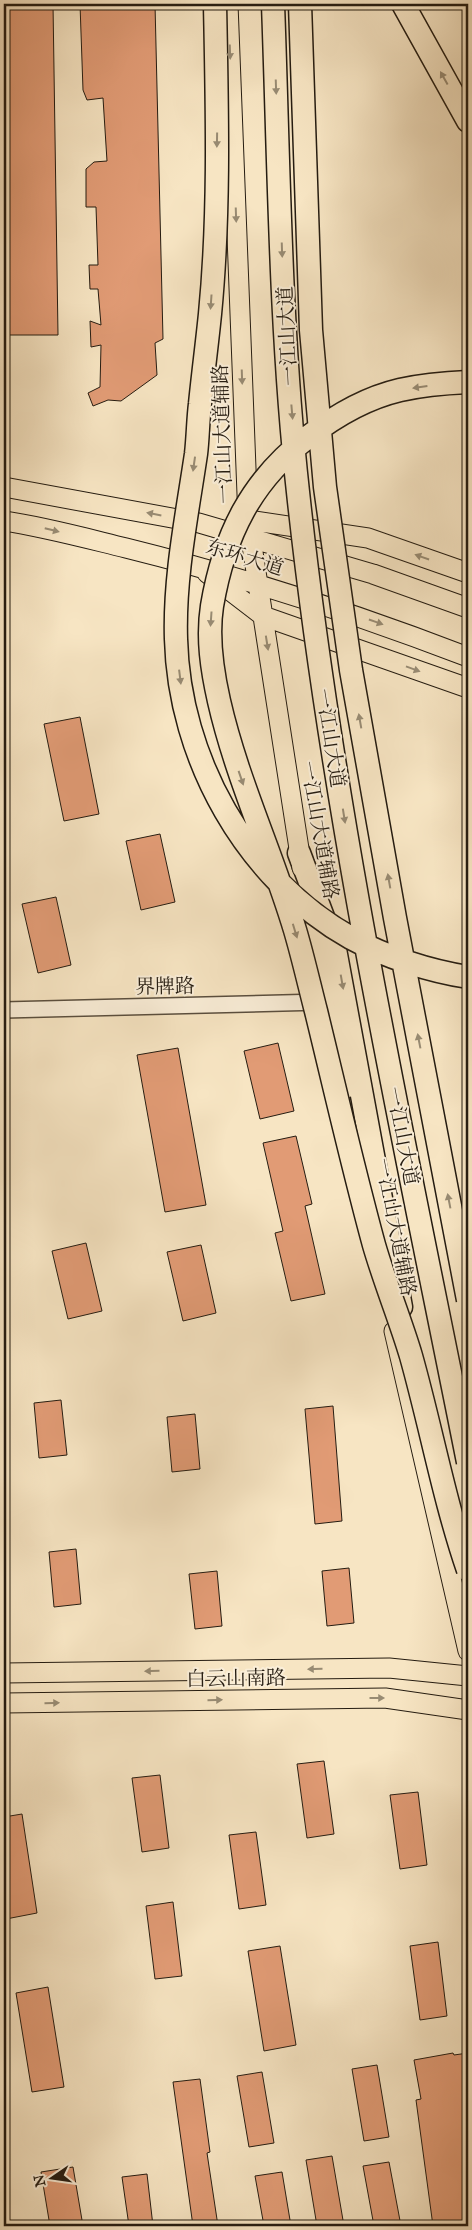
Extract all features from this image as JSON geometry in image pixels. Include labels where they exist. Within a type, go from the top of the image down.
[{"type":"highway","points":[[215,4],[218,111],[216,226],[210,314],[196,450],[180,567],[176,639],[184,711],[198,753],[222,804],[252,850],[296,898],[351,938],[393,957],[448,974],[468,977]]},
{"type":"highway","name":"一江山大道","points":[[273,4],[285,334],[298,491],[321,675],[360,920],[468,1462]]},
{"type":"highway","name":"一江山大道","points":[[300,4],[311,330],[326,486],[353,679],[395,918],[468,1300]]},
{"type":"highway","points":[[403,4],[468,121]]},
{"type":"highway","points":[[468,382],[416,387],[374,399],[345,412],[287,454],[261,482],[234,527],[222,557],[210,626],[212,668],[224,723],[240,777],[296,931],[375,1246],[410,1355],[456,1534],[468,1570]]},
{"type":"highway","points":[[299,853],[335,948],[410,1355]]},
{"type":"main road","name":"一江山大道辅路","points":[[228,4],[249,529],[299,853],[328,1002],[403,1375],[468,1651]]},
{"type":"main road","name":"东环大道","points":[[4,487],[200,523],[249,529],[468,608]]},
{"type":"main road","name":"东环大道","points":[[4,521],[198,566],[258,583],[378,622],[468,657]]},
{"type":"main road","points":[[249,529],[368,538],[468,573]]},
{"type":"main road","points":[[198,566],[263,616],[468,688]]},
{"type":"main road","name":"白云山南路","points":[[4,1673],[389,1668],[468,1676]]},
{"type":"main road","name":"白云山南路","points":[[4,1703],[385,1698],[468,1710]]},
{"type":"street","name":"界牌路","points":[[4,1010],[328,1002]]},
{"type":"building","points":[[4,4],[53,4],[58,335],[4,335]]},
{"type":"building","points":[[80,4],[155,4],[163,339],[155,343],[157,375],[121,401],[108,400],[93,406],[88,393],[100,387],[101,345],[91,347],[90,321],[101,325],[98,289],[90,289],[89,265],[98,265],[96,207],[86,207],[86,169],[94,162],[107,161],[103,98],[87,100],[83,90]]},
{"type":"building","points":[[80,717],[99,814],[64,821],[44,724]]},
{"type":"building","points":[[160,834],[175,902],[141,910],[126,841]]},
{"type":"building","points":[[56,897],[71,965],[38,973],[22,904]]},
{"type":"building","points":[[278,1043],[294,1111],[260,1119],[244,1051]]},
{"type":"building","points":[[178,1048],[206,1205],[165,1212],[137,1055]]},
{"type":"building","points":[[296,1136],[312,1204],[305,1206],[325,1294],[291,1301],[275,1233],[283,1231],[263,1143]]},
{"type":"building","points":[[86,1243],[102,1311],[68,1319],[52,1251]]},
{"type":"building","points":[[201,1245],[216,1313],[183,1321],[167,1252]]},
{"type":"building","points":[[61,1400],[67,1455],[39,1458],[34,1403]]},
{"type":"building","points":[[333,1406],[342,1521],[315,1524],[305,1409]]},
{"type":"building","points":[[195,1414],[200,1469],[172,1472],[167,1417]]},
{"type":"building","points":[[76,1549],[81,1604],[54,1607],[49,1552]]},
{"type":"building","points":[[349,1568],[354,1623],[327,1626],[322,1571]]},
{"type":"building","points":[[217,1571],[222,1626],[195,1629],[189,1574]]},
{"type":"building","points":[[324,1761],[334,1834],[307,1838],[297,1764]]},
{"type":"building","points":[[160,1775],[169,1848],[142,1852],[132,1778]]},
{"type":"building","points":[[418,1792],[427,1865],[400,1869],[390,1795]]},
{"type":"building","points":[[22,1814],[37,1913],[6,1919],[4,1906],[4,1817]]},
{"type":"building","points":[[256,1832],[266,1905],[239,1909],[229,1835]]},
{"type":"building","points":[[173,1902],[182,1976],[155,1979],[146,1906]]},
{"type":"building","points":[[438,1942],[447,2016],[420,2020],[410,1946]]},
{"type":"building","points":[[280,1946],[296,2045],[264,2051],[248,1951]]},
{"type":"building","points":[[48,1987],[64,2087],[32,2092],[16,1993]]},
{"type":"building","points":[[453,2053],[454,2055],[468,2053],[468,2226],[433,2226],[416,2100],[421,2099],[414,2060]]},
{"type":"building","points":[[377,2065],[389,2137],[364,2141],[352,2069]]},
{"type":"building","points":[[262,2072],[274,2143],[249,2147],[237,2076]]},
{"type":"building","points":[[200,2079],[210,2152],[207,2153],[218,2226],[193,2226],[173,2082]]},
{"type":"building","points":[[332,2156],[344,2226],[317,2226],[306,2160]]},
{"type":"building","points":[[389,2162],[401,2226],[374,2226],[363,2166]]},
{"type":"building","points":[[73,2167],[83,2226],[50,2226],[41,2172]]},
{"type":"building","points":[[282,2172],[291,2226],[264,2226],[255,2176]]},
{"type":"building","points":[[147,2174],[153,2226],[129,2226],[122,2177]]}]
